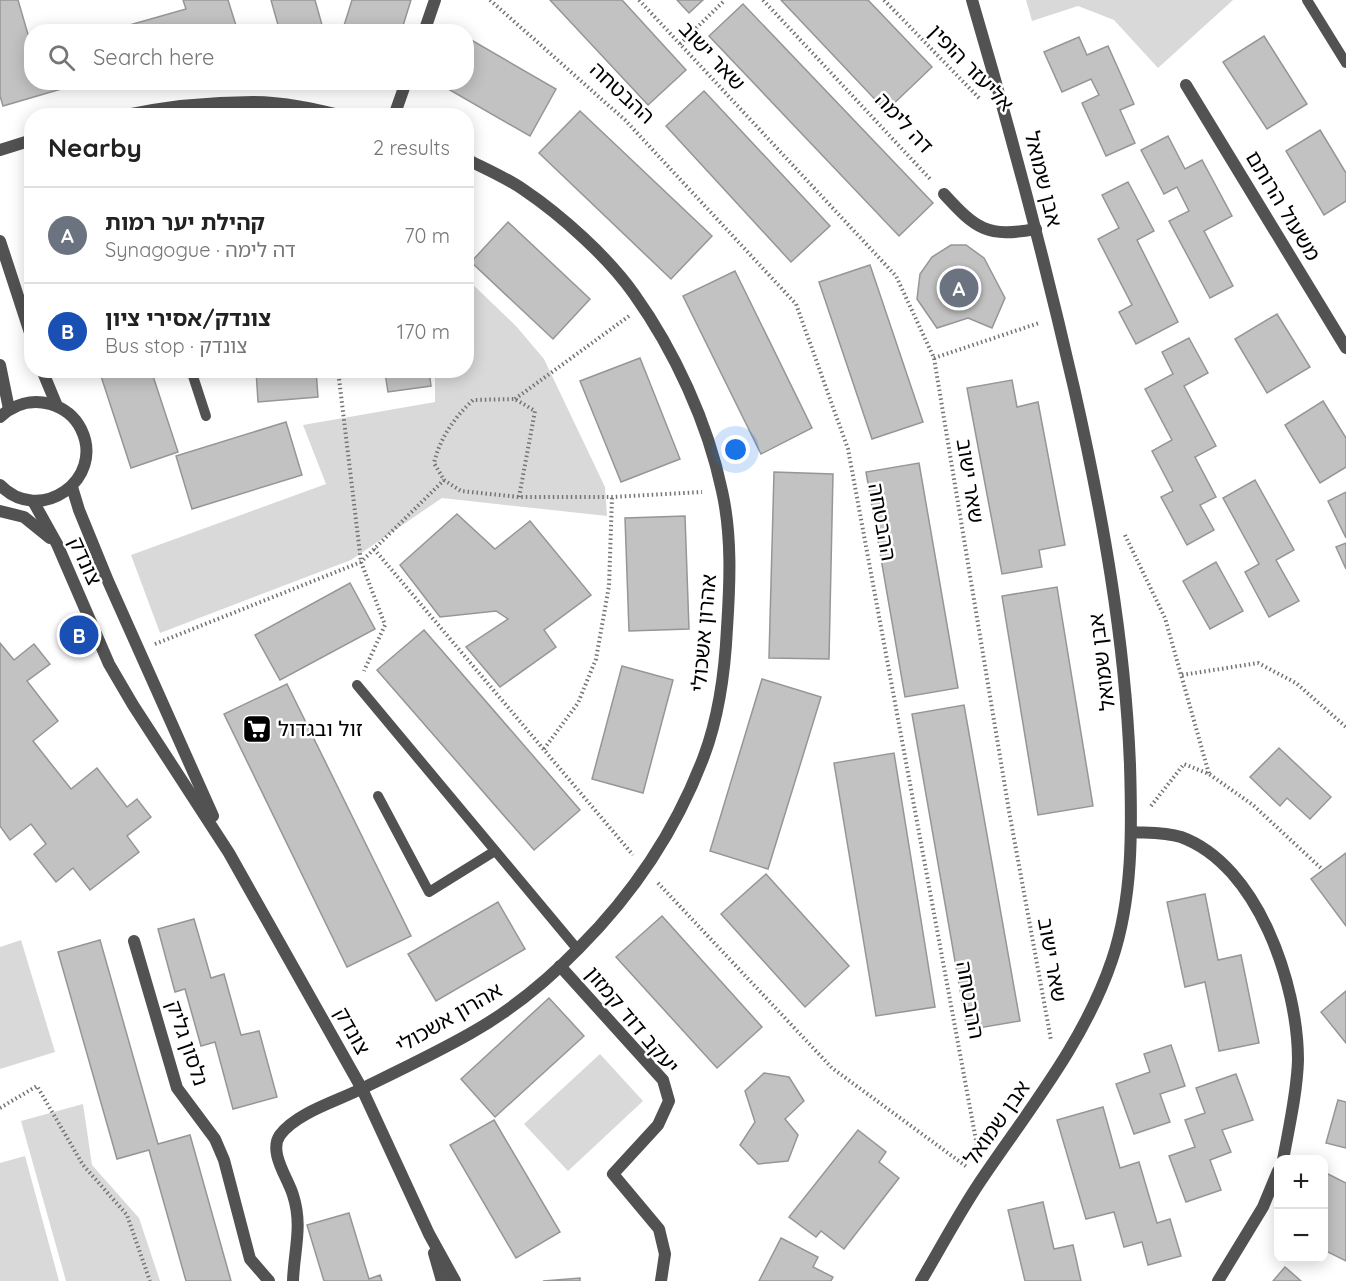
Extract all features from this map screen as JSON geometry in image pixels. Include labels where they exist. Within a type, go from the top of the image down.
[{"type":"street","points":[[427,24],[435,0]]},
{"type":"street","name":"אבן שמואל","points":[[921,1281],[983,1178],[1071,1048],[1096,1001],[1113,958],[1125,905],[1131,832],[1128,717],[1112,584],[1091,464],[1058,317],[1011,131],[972,0]]},
{"type":"street","name":"משעול הרותם","points":[[1186,85],[1346,348]]},
{"type":"street","points":[[397,108],[403,90]]},
{"type":"street","points":[[228,108],[255,102],[307,108]]},
{"type":"street","points":[[0,150],[24,142]]},
{"type":"street","name":"אהרון אשכולי","points":[[362,1089],[472,1032],[513,1005],[578,950],[607,917],[664,842],[687,796],[705,754],[725,663],[729,610],[729,549],[722,491],[706,435],[687,386],[633,292],[602,255],[524,189],[474,163]]},
{"type":"street","points":[[944,194],[967,219],[990,231],[1012,233],[1036,229]]},
{"type":"street","points":[[0,241],[24,314]]},
{"type":"street","points":[[0,365],[5,413],[28,402],[43,402],[57,406],[69,413],[78,423],[84,436],[86,449],[85,463],[80,476],[72,487],[54,498],[33,501],[21,499],[1,488]]},
{"type":"street","points":[[45,378],[57,406]]},
{"type":"street","name":"צונדק","points":[[72,487],[93,545],[138,651],[229,853]]},
{"type":"street","name":"צונדק","points":[[33,501],[57,544],[109,664],[229,853],[362,1089],[429,1234],[455,1281]]},
{"type":"street","points":[[0,511],[24,517],[57,544]]},
{"type":"street","points":[[1131,832],[1179,837],[1201,847],[1221,862],[1242,886],[1269,934],[1281,960],[1294,1007],[1298,1061],[1292,1114],[1283,1155]]},
{"type":"street","name":"נלסון גליק","points":[[134,941],[177,1088],[215,1139],[224,1160],[250,1259],[268,1281]]},
{"type":"street","name":"יעקב דוד קמזון","points":[[560,966],[663,1080],[669,1101],[658,1125],[614,1174],[659,1229],[665,1254],[661,1281]]},
{"type":"street","points":[[293,1281],[299,1225],[294,1197],[276,1152],[276,1139],[299,1118],[362,1089]]},
{"type":"street","points":[[1218,1281],[1258,1216],[1274,1181]]},
{"type":"street","name":"צונדק","points":[[429,1234],[442,1281]]},
{"type":"lane","points":[[1307,0],[1346,63]]},
{"type":"lane","points":[[194,378],[206,416]]},
{"type":"lane","points":[[357,685],[578,950]]},
{"type":"lane","points":[[378,796],[429,892],[495,851]]},
{"type":"path","name":"ההבטחה","points":[[490,0],[625,120],[796,304],[848,449],[983,1178]]},
{"type":"path","name":"שאר ישוב","points":[[639,0],[896,276],[934,358],[1009,811],[1057,1070]]},
{"type":"path","points":[[680,44],[725,0]]},
{"type":"path","name":"דה לימה","points":[[763,0],[944,194]]},
{"type":"path","name":"אליעזר הופין","points":[[884,0],[987,106]]},
{"type":"path","points":[[516,399],[642,306]]},
{"type":"path","points":[[934,358],[1058,317]]},
{"type":"path","points":[[339,378],[361,562],[385,625],[357,685]]},
{"type":"path","points":[[519,497],[535,411],[516,399],[472,400],[458,414],[438,447],[435,463],[444,480],[461,492],[519,497],[612,497],[722,491]]},
{"type":"path","points":[[138,651],[361,562],[444,480]]},
{"type":"path","points":[[544,749],[578,703],[596,659],[609,586],[612,497]]},
{"type":"path","points":[[1120,525],[1165,618],[1209,774]]},
{"type":"path","points":[[374,549],[645,868],[832,1068],[983,1178]]},
{"type":"path","points":[[1182,675],[1258,663],[1296,683],[1346,728]]},
{"type":"path","points":[[1131,832],[1184,764],[1209,774],[1253,805],[1323,870]]},
{"type":"path","points":[[0,1108],[37,1086],[83,1165],[128,1215],[150,1281]]},
{"type":"shaded area","points":[[1026,0],[1233,0],[1158,68],[1114,20],[1078,6],[1032,21]]},
{"type":"shaded area","points":[[474,286],[516,326],[544,359],[605,487],[607,516],[442,498],[351,560],[160,633],[131,555],[326,484],[303,425],[435,402],[435,378],[474,378]]},
{"type":"shaded area","points":[[21,940],[55,1052],[0,1069],[0,947]]},
{"type":"shaded area","points":[[600,1054],[643,1101],[568,1171],[524,1124]]},
{"type":"shaded area","points":[[83,1104],[92,1165],[139,1218],[160,1281],[66,1281],[21,1121]]},
{"type":"shaded area","points":[[25,1156],[59,1281],[0,1281],[0,1163]]},
{"type":"building","points":[[0,0],[18,0],[25,24],[24,90],[58,90],[3,106],[0,96]]},
{"type":"building","points":[[183,0],[228,0],[236,24],[133,24],[186,9]]},
{"type":"building","points":[[271,0],[315,0],[322,24],[278,24]]},
{"type":"building","points":[[352,0],[411,0],[404,24],[344,24]]},
{"type":"building","points":[[550,0],[622,0],[686,70],[648,105]]},
{"type":"building","points":[[677,0],[703,0],[689,13]]},
{"type":"building","points":[[781,0],[868,0],[932,67],[886,111]]},
{"type":"building","points":[[743,4],[933,203],[899,236],[709,36]]},
{"type":"building","points":[[1264,36],[1307,104],[1267,129],[1223,62]]},
{"type":"building","points":[[1079,37],[1087,55],[1108,46],[1134,104],[1120,110],[1135,143],[1106,156],[1082,103],[1099,95],[1091,79],[1062,92],[1044,52]]},
{"type":"building","points":[[474,42],[556,89],[530,136],[450,90],[474,90]]},
{"type":"building","points":[[704,91],[830,226],[791,262],[666,126]]},
{"type":"building","points":[[580,111],[712,236],[671,279],[539,153]]},
{"type":"building","points":[[1320,130],[1346,173],[1346,201],[1324,215],[1286,151]]},
{"type":"building","points":[[1168,136],[1185,169],[1202,160],[1232,216],[1204,231],[1233,286],[1210,298],[1169,221],[1189,211],[1177,187],[1164,194],[1141,150]]},
{"type":"building","points":[[1128,182],[1154,231],[1137,240],[1178,322],[1136,344],[1119,312],[1132,305],[1098,239],[1119,228],[1102,195]]},
{"type":"building","points":[[508,222],[590,299],[553,339],[474,265],[474,259]]},
{"type":"building","points":[[951,245],[966,245],[984,258],[1005,298],[992,328],[968,318],[937,328],[917,299],[920,274],[932,257]]},
{"type":"building","points":[[870,265],[923,422],[872,439],[819,282]]},
{"type":"building","points":[[735,271],[812,428],[761,454],[683,296]]},
{"type":"building","points":[[1277,314],[1310,367],[1267,393],[1235,339]]},
{"type":"building","points":[[1189,338],[1208,373],[1184,386],[1216,446],[1195,457],[1216,497],[1200,505],[1214,530],[1187,545],[1161,497],[1173,491],[1152,451],[1172,440],[1145,389],[1173,374],[1162,352]]},
{"type":"building","points":[[640,358],[680,459],[621,482],[580,381]]},
{"type":"building","points":[[102,378],[154,378],[178,452],[131,468]]},
{"type":"building","points":[[256,378],[317,378],[318,397],[258,402]]},
{"type":"building","points":[[386,378],[430,378],[431,386],[388,392]]},
{"type":"building","points":[[1012,380],[1017,407],[1038,402],[1065,545],[1039,550],[1042,567],[1002,574],[967,388]]},
{"type":"building","points":[[1323,401],[1346,438],[1346,467],[1320,483],[1285,425]]},
{"type":"building","points":[[286,422],[302,475],[192,509],[176,456]]},
{"type":"building","points":[[919,463],[958,688],[905,697],[866,472]]},
{"type":"building","points":[[774,472],[833,474],[829,659],[769,658]]},
{"type":"building","points":[[1255,480],[1294,550],[1276,560],[1299,601],[1269,617],[1245,572],[1259,564],[1223,498]]},
{"type":"building","points":[[1346,492],[1346,538],[1328,501]]},
{"type":"building","points":[[457,514],[495,549],[530,521],[591,595],[544,630],[556,647],[500,687],[466,647],[508,619],[496,611],[440,617],[400,565]]},
{"type":"building","points":[[685,516],[689,629],[629,631],[625,518]]},
{"type":"building","points":[[1346,543],[1346,569],[1336,547]]},
{"type":"building","points":[[1216,562],[1243,611],[1210,629],[1183,581]]},
{"type":"building","points":[[350,583],[375,629],[280,680],[255,635]]},
{"type":"building","points":[[1057,587],[1093,806],[1038,815],[1002,596]]},
{"type":"building","points":[[424,630],[580,810],[534,850],[377,670]]},
{"type":"building","points":[[0,643],[14,660],[34,644],[50,664],[27,681],[58,721],[33,741],[71,789],[97,768],[127,807],[137,799],[151,817],[127,836],[139,852],[90,890],[73,868],[56,882],[34,854],[46,844],[31,824],[10,840],[0,826]]},
{"type":"building","points":[[622,666],[673,680],[643,793],[592,779]]},
{"type":"building","points":[[762,679],[821,697],[768,869],[710,851]]},
{"type":"building","points":[[287,684],[411,936],[347,967],[224,714]]},
{"type":"building","points":[[964,705],[1020,1021],[967,1030],[912,714]]},
{"type":"building","points":[[1279,748],[1331,797],[1310,819],[1287,798],[1280,806],[1250,777]]},
{"type":"building","points":[[894,753],[935,1007],[876,1016],[834,763]]},
{"type":"building","points":[[1346,853],[1346,926],[1311,879]]},
{"type":"building","points":[[766,874],[849,966],[805,1007],[721,914]]},
{"type":"building","points":[[1205,894],[1218,960],[1241,955],[1259,1043],[1219,1051],[1205,982],[1185,987],[1167,902]]},
{"type":"building","points":[[498,902],[525,949],[436,1001],[408,954]]},
{"type":"building","points":[[662,916],[762,1027],[717,1068],[616,957]]},
{"type":"building","points":[[194,919],[211,978],[224,974],[241,1035],[259,1031],[277,1097],[233,1109],[215,1042],[201,1046],[185,989],[175,992],[158,929]]},
{"type":"building","points":[[100,940],[158,1144],[190,1135],[231,1281],[186,1281],[149,1150],[117,1159],[58,952]]},
{"type":"building","points":[[1346,991],[1346,1043],[1321,1012]]},
{"type":"building","points":[[549,998],[584,1036],[495,1117],[461,1079]]},
{"type":"building","points":[[1171,1045],[1185,1086],[1160,1094],[1170,1122],[1134,1134],[1116,1084],[1150,1072],[1144,1054]]},
{"type":"building","points":[[764,1073],[789,1077],[804,1101],[785,1119],[798,1135],[788,1161],[758,1164],[740,1145],[755,1122],[745,1091]]},
{"type":"building","points":[[1236,1074],[1253,1120],[1222,1130],[1231,1152],[1210,1160],[1221,1190],[1186,1202],[1169,1156],[1195,1147],[1185,1120],[1205,1113],[1196,1088]]},
{"type":"building","points":[[1338,1100],[1346,1102],[1346,1148],[1326,1143]]},
{"type":"building","points":[[1103,1107],[1120,1168],[1139,1162],[1157,1223],[1170,1219],[1181,1256],[1148,1265],[1142,1242],[1124,1247],[1114,1212],[1086,1219],[1057,1120]]},
{"type":"building","points":[[494,1120],[560,1232],[516,1258],[450,1145]]},
{"type":"building","points":[[858,1130],[886,1152],[879,1162],[899,1178],[844,1249],[821,1231],[816,1237],[789,1217]]},
{"type":"building","points":[[1328,1174],[1346,1183],[1346,1261],[1328,1252]]},
{"type":"building","points":[[1043,1202],[1054,1249],[1073,1245],[1081,1281],[1025,1281],[1008,1210]]},
{"type":"building","points":[[349,1213],[369,1279],[380,1275],[382,1281],[324,1281],[307,1225]]},
{"type":"building","points":[[781,1238],[818,1257],[813,1267],[833,1277],[831,1281],[759,1281]]},
{"type":"building","points":[[1285,1267],[1301,1281],[1273,1281]]},
{"type":"building","points":[[580,1278],[580,1281],[543,1281]]},
{"type":"place","name":"קהילת יער רמות","points":[[959,288]]},
{"type":"place","name":"צונדק/אסירי ציון","points":[[79,635]]},
{"type":"place","name":"זול ובגדול","points":[[257,729]]}]
